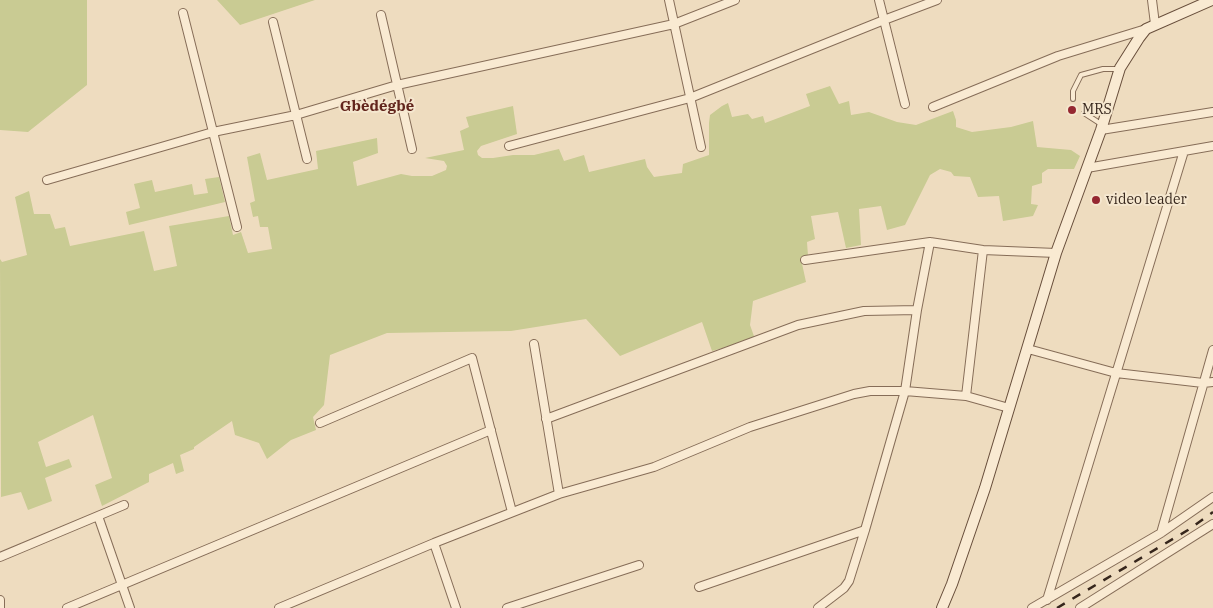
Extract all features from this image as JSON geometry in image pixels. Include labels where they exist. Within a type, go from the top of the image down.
[{"type":"main road","points":[[942,608],[985,488],[1056,253],[1102,127],[1120,68],[1138,38],[1151,27],[1212,0]]},
{"type":"street","points":[[669,0],[700,147]]},
{"type":"street","points":[[47,180],[213,132],[296,114],[397,85],[674,24],[735,0]]},
{"type":"street","points":[[879,0],[905,104]]},
{"type":"street","points":[[509,146],[690,98],[937,0]]},
{"type":"street","points":[[933,107],[1058,56],[1151,27],[1152,0]]},
{"type":"street","points":[[184,13],[237,227]]},
{"type":"street","points":[[381,15],[412,150]]},
{"type":"street","points":[[273,22],[307,159]]},
{"type":"street","points":[[1102,127],[1213,112]]},
{"type":"street","points":[[1087,168],[1213,146]]},
{"type":"street","points":[[1047,600],[1184,151]]},
{"type":"street","points":[[805,260],[930,242],[983,250],[1056,253]]},
{"type":"street","points":[[818,608],[844,588],[865,530],[905,391],[917,310],[930,242]]},
{"type":"street","points":[[966,396],[983,250]]},
{"type":"street","points":[[546,419],[798,325],[864,311],[917,310]]},
{"type":"street","points":[[534,344],[559,494]]},
{"type":"street","points":[[1028,350],[1116,373],[1203,383],[1213,382]]},
{"type":"street","points":[[1161,533],[1213,350]]},
{"type":"street","points":[[320,422],[472,358],[512,512]]},
{"type":"street","points":[[279,608],[434,543],[559,494],[654,467],[750,427],[813,406],[870,391],[905,391],[966,396],[1009,408]]},
{"type":"street","points":[[68,608],[491,430]]},
{"type":"street","points":[[1032,608],[1161,533],[1213,497]]},
{"type":"street","points":[[0,557],[124,505]]},
{"type":"street","points":[[98,516],[130,608]]},
{"type":"street","points":[[1080,608],[1213,524]]},
{"type":"street","points":[[699,587],[865,530]]},
{"type":"street","points":[[434,543],[456,608]]},
{"type":"street","points":[[507,608],[639,565]]},
{"type":"street","points":[[0,600],[0,608]]},
{"type":"lane","points":[[1073,99],[1073,91],[1081,75],[1103,69],[1120,68]]},
{"type":"lane","points":[[1084,113],[1102,127]]},
{"type":"green space","points":[[0,0],[87,0],[87,85],[28,132],[0,130]]},
{"type":"green space","points":[[217,0],[315,0],[240,25]]},
{"type":"green space","points":[[830,86],[839,104],[849,101],[851,115],[869,112],[897,122],[916,125],[953,111],[956,127],[972,132],[1011,127],[1033,121],[1037,147],[1071,150],[1080,156],[1074,169],[1048,169],[1042,173],[1042,183],[1032,186],[1031,204],[1038,205],[1033,216],[1003,221],[999,196],[978,197],[970,177],[954,176],[951,172],[940,169],[930,175],[905,225],[887,230],[881,206],[859,209],[861,245],[846,248],[838,212],[811,216],[815,239],[807,242],[808,256],[801,259],[806,282],[753,301],[750,325],[755,339],[712,351],[702,322],[620,356],[586,319],[511,331],[387,333],[330,355],[324,405],[313,417],[316,430],[291,440],[267,459],[259,443],[235,435],[232,421],[194,447],[194,449],[180,455],[184,471],[176,474],[173,463],[149,474],[149,482],[102,506],[95,485],[112,478],[93,415],[38,442],[46,467],[69,459],[72,467],[45,478],[52,501],[28,510],[21,492],[1,497],[0,259],[2,262],[27,255],[15,197],[29,191],[34,214],[50,214],[55,229],[65,227],[70,246],[144,231],[154,271],[177,266],[169,226],[229,216],[233,235],[241,232],[248,253],[272,249],[268,227],[260,227],[258,216],[253,217],[250,203],[255,201],[247,157],[260,153],[267,180],[318,169],[316,151],[377,138],[378,153],[353,162],[357,186],[401,174],[432,176],[446,170],[447,166],[444,161],[425,158],[464,150],[460,131],[469,127],[466,117],[513,106],[517,134],[481,146],[477,151],[478,155],[482,158],[534,155],[559,149],[564,161],[584,155],[589,172],[645,159],[647,167],[654,177],[682,173],[683,164],[709,155],[710,115],[722,106],[728,103],[732,117],[748,114],[752,119],[763,116],[765,123],[810,106],[806,94]]},
{"type":"green space","points":[[219,177],[225,202],[129,225],[126,212],[140,208],[134,184],[152,180],[155,192],[192,184],[194,195],[208,193],[205,179]]},
{"type":"railway","points":[[1057,608],[1188,530],[1213,512]]},
{"type":"place","name":"MRS","points":[[1072,110]]},
{"type":"place","name":"video leader","points":[[1096,200]]},
{"type":"district","name":"Gbèdégbé","points":[[377,107]]}]
